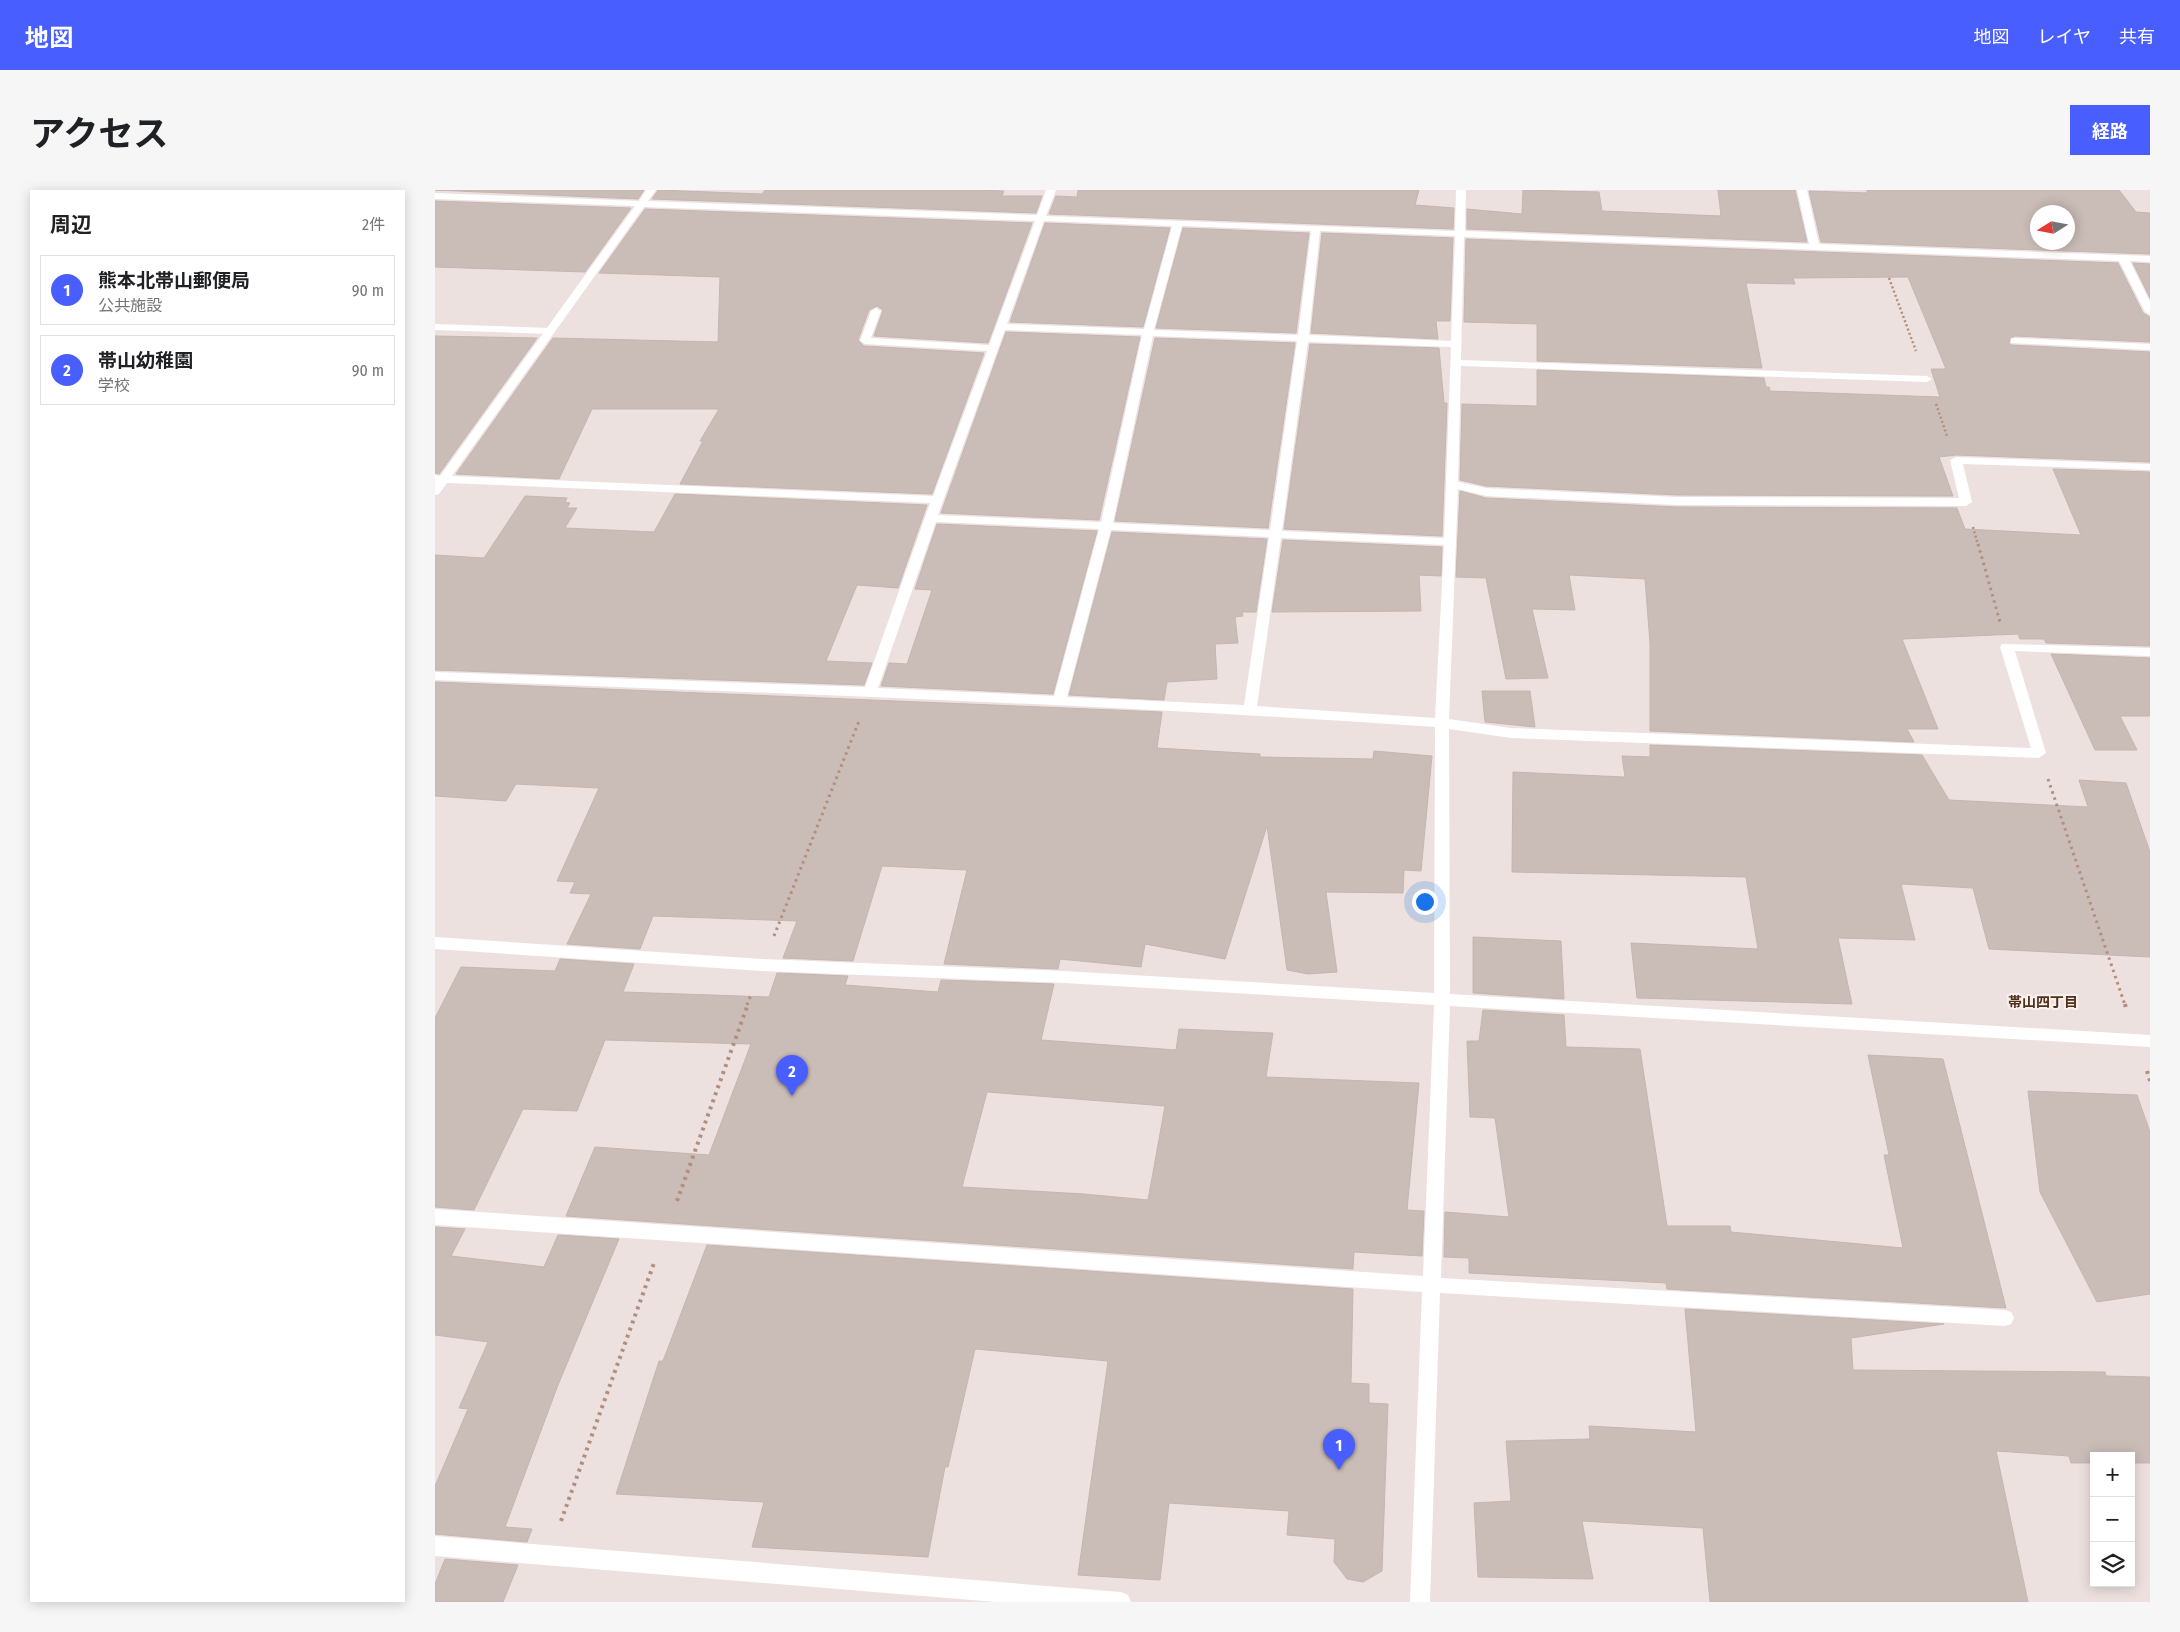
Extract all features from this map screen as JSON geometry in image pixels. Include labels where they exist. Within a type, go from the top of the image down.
[{"type":"street","points":[[435,491],[439,479],[550,331],[651,190]]},
{"type":"street","points":[[870,692],[937,500],[1051,190]]},
{"type":"street","points":[[1420,1602],[1442,998],[1442,723],[1450,542],[1461,190]]},
{"type":"street","points":[[1802,190],[1815,246]]},
{"type":"street","points":[[435,196],[2150,259]]},
{"type":"street","points":[[1059,702],[1106,526],[1148,333],[1178,223]]},
{"type":"street","points":[[1250,710],[1303,338],[1315,228]]},
{"type":"street","points":[[2123,258],[2150,312]]},
{"type":"street","points":[[876,311],[865,342],[994,348]]},
{"type":"street","points":[[435,327],[550,331]]},
{"type":"street","points":[[1001,327],[1456,344]]},
{"type":"street","points":[[2015,341],[2150,347]]},
{"type":"street","points":[[1455,363],[1927,379]]},
{"type":"street","points":[[1452,484],[1486,492],[1677,501],[1966,502],[1956,460],[2150,467]]},
{"type":"street","points":[[439,479],[937,500]]},
{"type":"street","points":[[931,518],[1450,542]]},
{"type":"street","points":[[435,676],[870,692],[1250,710],[1442,723],[1511,734],[2039,753],[2007,647],[2150,652]]},
{"type":"street","points":[[435,944],[762,965],[1064,977],[1442,998],[2143,1041]]},
{"type":"street","points":[[435,1217],[666,1231],[1432,1285],[2005,1318]]},
{"type":"street","points":[[435,1546],[1121,1602]]},
{"type":"path","points":[[1966,502],[2007,647]]},
{"type":"path","points":[[549,1556],[762,965],[870,692]]},
{"type":"path","points":[[2039,753],[2143,1041]]},
{"type":"building","points":[[435,190],[644,190],[638,199]]},
{"type":"building","points":[[658,190],[762,194],[765,190],[972,190],[1004,191],[1002,196],[1042,196],[1036,213],[652,199]]},
{"type":"building","points":[[1078,190],[1419,190],[1415,205],[1454,208],[1453,229],[1049,214],[1056,196],[1077,197]]},
{"type":"building","points":[[1523,190],[1599,192],[1602,211],[1721,216],[1718,190],[1795,190],[1807,242],[1467,229],[1467,209],[1522,214]]},
{"type":"building","points":[[1867,190],[2119,190],[2136,212],[2150,213],[2150,254],[2040,250],[2075,250],[2075,205],[2030,205],[2030,250],[1821,242],[1809,191],[1867,193]]},
{"type":"building","points":[[435,201],[631,208],[585,272],[435,267]]},
{"type":"building","points":[[645,209],[1032,223],[988,343],[874,336],[883,310],[877,306],[869,310],[858,340],[864,346],[984,353],[932,494],[680,484],[703,441],[700,441],[719,409],[592,409],[559,479],[456,474],[553,338],[718,342],[720,277],[599,273]]},
{"type":"building","points":[[1045,223],[1170,228],[1143,327],[1010,322]]},
{"type":"building","points":[[1183,228],[1309,233],[1296,333],[1156,328]]},
{"type":"building","points":[[1322,233],[1453,238],[1450,321],[1436,321],[1438,339],[1311,333]]},
{"type":"building","points":[[1466,239],[2118,263],[2143,313],[2150,317],[2150,342],[2015,336],[2010,338],[2009,343],[2011,345],[2150,352],[2150,462],[1956,455],[1939,457],[1953,496],[1677,495],[1486,486],[1460,480],[1462,404],[1537,406],[1537,370],[1764,378],[1766,387],[1769,387],[1770,391],[1940,397],[1931,369],[1946,369],[1908,277],[1793,278],[1795,284],[1746,283],[1762,368],[1537,361],[1537,324],[1464,322]]},
{"type":"building","points":[[2133,263],[2150,264],[2150,298]]},
{"type":"building","points":[[1006,332],[1140,337],[1099,520],[941,513]]},
{"type":"building","points":[[435,336],[537,338],[439,474],[435,473]]},
{"type":"building","points":[[1155,338],[1295,343],[1268,528],[1115,521]]},
{"type":"building","points":[[1310,344],[1439,348],[1444,403],[1447,403],[1442,536],[1284,529]]},
{"type":"building","points":[[2053,469],[2150,472],[2150,646],[2046,643],[2044,639],[2020,639],[2018,634],[1902,639],[1938,729],[1907,729],[1914,742],[1650,731],[1650,643],[1645,579],[1569,575],[1575,610],[1532,609],[1548,678],[1506,679],[1486,578],[1456,577],[1460,491],[1486,498],[1677,507],[1957,508],[1965,529],[2081,535]]},
{"type":"building","points":[[675,494],[927,505],[898,588],[857,585],[826,661],[872,663],[864,685],[435,670],[435,555],[484,558],[525,496],[567,498],[565,502],[570,503],[567,508],[577,508],[565,528],[654,532]]},
{"type":"building","points":[[937,524],[1097,531],[1053,694],[881,686],[889,663],[907,664],[932,590],[915,589]]},
{"type":"building","points":[[1112,532],[1267,539],[1256,612],[1242,612],[1243,616],[1235,617],[1238,643],[1215,644],[1217,679],[1167,682],[1164,700],[1069,695]]},
{"type":"building","points":[[1283,540],[1442,547],[1441,576],[1419,575],[1421,611],[1272,612]]},
{"type":"building","points":[[2051,654],[2150,658],[2150,716],[2120,716],[2137,750],[2095,750]]},
{"type":"building","points":[[435,682],[1162,712],[1157,748],[1260,754],[1260,757],[1373,759],[1374,751],[1432,756],[1421,871],[1404,870],[1403,893],[1326,892],[1337,972],[1308,974],[1287,970],[1267,826],[1225,959],[1145,944],[1141,967],[1060,959],[1058,969],[944,964],[967,870],[882,866],[853,961],[783,958],[797,921],[653,916],[640,949],[567,944],[591,894],[570,893],[575,882],[557,881],[599,788],[516,784],[506,801],[435,796]]},
{"type":"building","points":[[1482,691],[1530,691],[1535,727],[1485,722]]},
{"type":"building","points":[[1650,745],[1922,755],[1949,800],[2088,807],[2079,780],[2126,783],[2150,852],[2150,957],[1989,949],[1973,888],[1901,884],[1915,940],[1838,938],[1852,1004],[1637,998],[1631,943],[1758,949],[1746,877],[1512,872],[1513,772],[1625,777],[1622,756],[1650,757]]},
{"type":"building","points":[[1473,937],[1561,941],[1564,999],[1473,993]]},
{"type":"building","points":[[560,959],[634,964],[623,992],[769,997],[777,973],[848,976],[845,985],[938,992],[941,980],[1054,984],[1041,1040],[1176,1050],[1179,1029],[1273,1033],[1266,1077],[1419,1083],[1407,1210],[1424,1211],[1422,1256],[1354,1252],[1353,1269],[566,1216],[595,1147],[709,1155],[751,1044],[605,1040],[577,1111],[523,1109],[474,1210],[435,1207],[435,1018],[461,967],[555,971]],"holes":[[[987,1092],[1165,1106],[1148,1200],[1084,1194],[962,1187]]]},
{"type":"building","points":[[1483,1010],[1564,1015],[1566,1047],[1640,1049],[1667,1226],[1730,1226],[1731,1232],[1903,1248],[1884,1155],[1889,1155],[1868,1055],[1943,1059],[2006,1308],[1667,1289],[1666,1283],[1469,1273],[1469,1258],[1444,1257],[1445,1212],[1509,1217],[1495,1118],[1470,1117],[1467,1041],[1479,1041]]},
{"type":"building","points":[[2028,1091],[2137,1095],[2150,1132],[2150,1294],[2097,1302],[2040,1192]]},
{"type":"building","points":[[435,1227],[465,1229],[451,1256],[544,1267],[558,1235],[619,1239],[558,1385],[505,1527],[532,1529],[527,1542],[435,1534],[435,1486],[468,1409],[459,1408],[488,1342],[435,1335]]},
{"type":"building","points":[[707,1245],[1353,1289],[1351,1383],[1369,1384],[1369,1403],[1388,1404],[1382,1571],[1363,1582],[1347,1579],[1334,1562],[1335,1539],[1287,1535],[1289,1511],[1169,1503],[1160,1580],[1078,1575],[1108,1361],[975,1349],[948,1467],[945,1467],[928,1557],[752,1547],[764,1502],[616,1494],[659,1361],[663,1361]]},
{"type":"building","points":[[1685,1309],[1944,1324],[1851,1338],[1853,1370],[2105,1372],[2106,1376],[2150,1377],[2150,1463],[2135,1463],[2135,1452],[2090,1452],[2090,1463],[2071,1463],[2069,1456],[1996,1451],[2028,1602],[1710,1602],[1703,1528],[1582,1521],[1593,1579],[1478,1577],[1474,1503],[1511,1501],[1506,1441],[1590,1439],[1589,1426],[1696,1432]]},
{"type":"building","points":[[445,1559],[518,1565],[503,1602],[435,1602],[435,1584]]},
{"type":"place","name":"帯山幼稚園","points":[[792,1096]]},
{"type":"place","name":"熊本北帯山郵便局","points":[[1339,1470]]},
{"type":"district","name":"帯山四丁目","points":[[2043,1002]]}]
